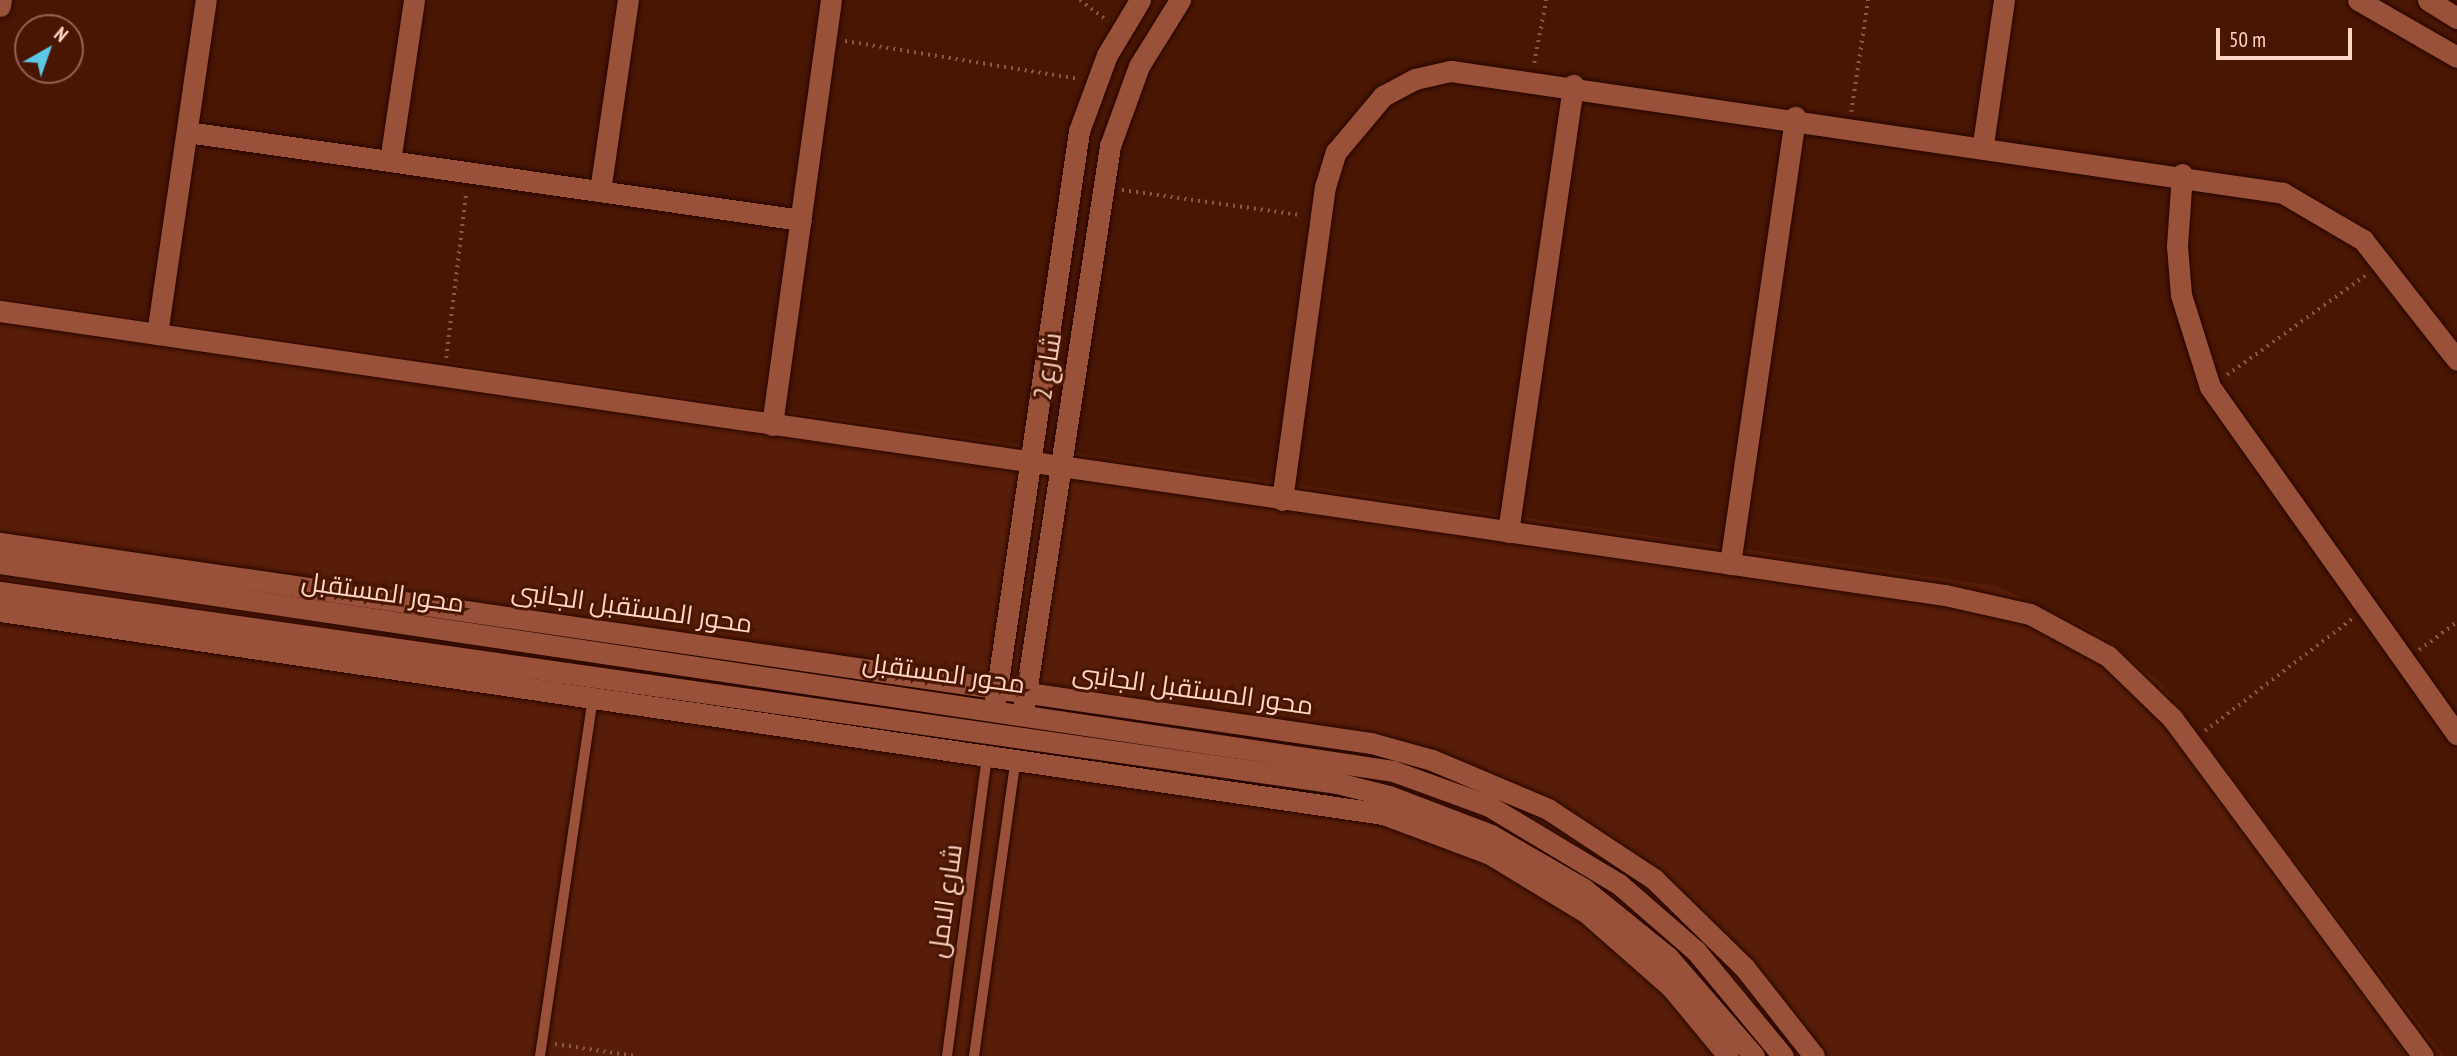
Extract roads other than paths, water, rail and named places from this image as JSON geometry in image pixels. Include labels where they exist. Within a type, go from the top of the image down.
[{"type":"street","points":[[0,6],[1,0]]},
{"type":"street","points":[[157,334],[206,0]]},
{"type":"street","points":[[390,161],[414,0]]},
{"type":"street","points":[[600,191],[628,0]]},
{"type":"street","points":[[772,425],[831,0]]},
{"type":"street","name":"شارع 2","points":[[989,744],[1069,181],[1096,82],[1121,30],[1140,0]]},
{"type":"street","name":"شارع 2","points":[[1017,748],[1102,187],[1122,105],[1180,0]]},
{"type":"street","points":[[1983,144],[2004,0]]},
{"type":"street","points":[[2358,0],[2457,57]]},
{"type":"street","points":[[2428,0],[2457,18]]},
{"type":"street","points":[[1282,500],[1321,218],[1336,152],[1383,96],[1415,79],[1451,71],[1531,79],[1983,144],[2182,174],[2292,197],[2338,221],[2385,262],[2457,360]]},
{"type":"street","points":[[1508,532],[1573,85]]},
{"type":"street","points":[[1730,564],[1795,117]]},
{"type":"street","points":[[187,132],[801,220]]},
{"type":"street","points":[[2182,174],[2180,283],[2210,387],[2365,609],[2457,734]]},
{"type":"street","points":[[0,311],[1988,602],[2030,614],[2108,656],[2190,742],[2423,1056]]},
{"type":"street","name":"محور المستقبل الجانبى","points":[[0,543],[996,698]]},
{"type":"street","name":"محور المستقبل","points":[[0,563],[996,698],[1344,759],[1489,806],[1578,855],[1659,916],[1730,989],[1783,1056]]},
{"type":"street","name":"محور المستقبل","points":[[0,592],[595,686],[989,744],[1337,783],[1490,835],[1628,921],[1706,996],[1754,1056]]},
{"type":"street","points":[[0,611],[595,686]]},
{"type":"street","name":"محور المستقبل الجانبى","points":[[1024,703],[1371,743],[1491,782],[1602,842],[1654,879],[1744,967],[1814,1056]]},
{"type":"street","points":[[1017,748],[1327,802],[1437,832],[1510,865],[1587,913],[1672,988],[1728,1056]]},
{"type":"lane","points":[[540,1056],[595,686]]},
{"type":"lane","name":"شارع الامل","points":[[947,1056],[989,744]]},
{"type":"lane","name":"شارع الامل","points":[[974,1056],[1017,748]]}]
